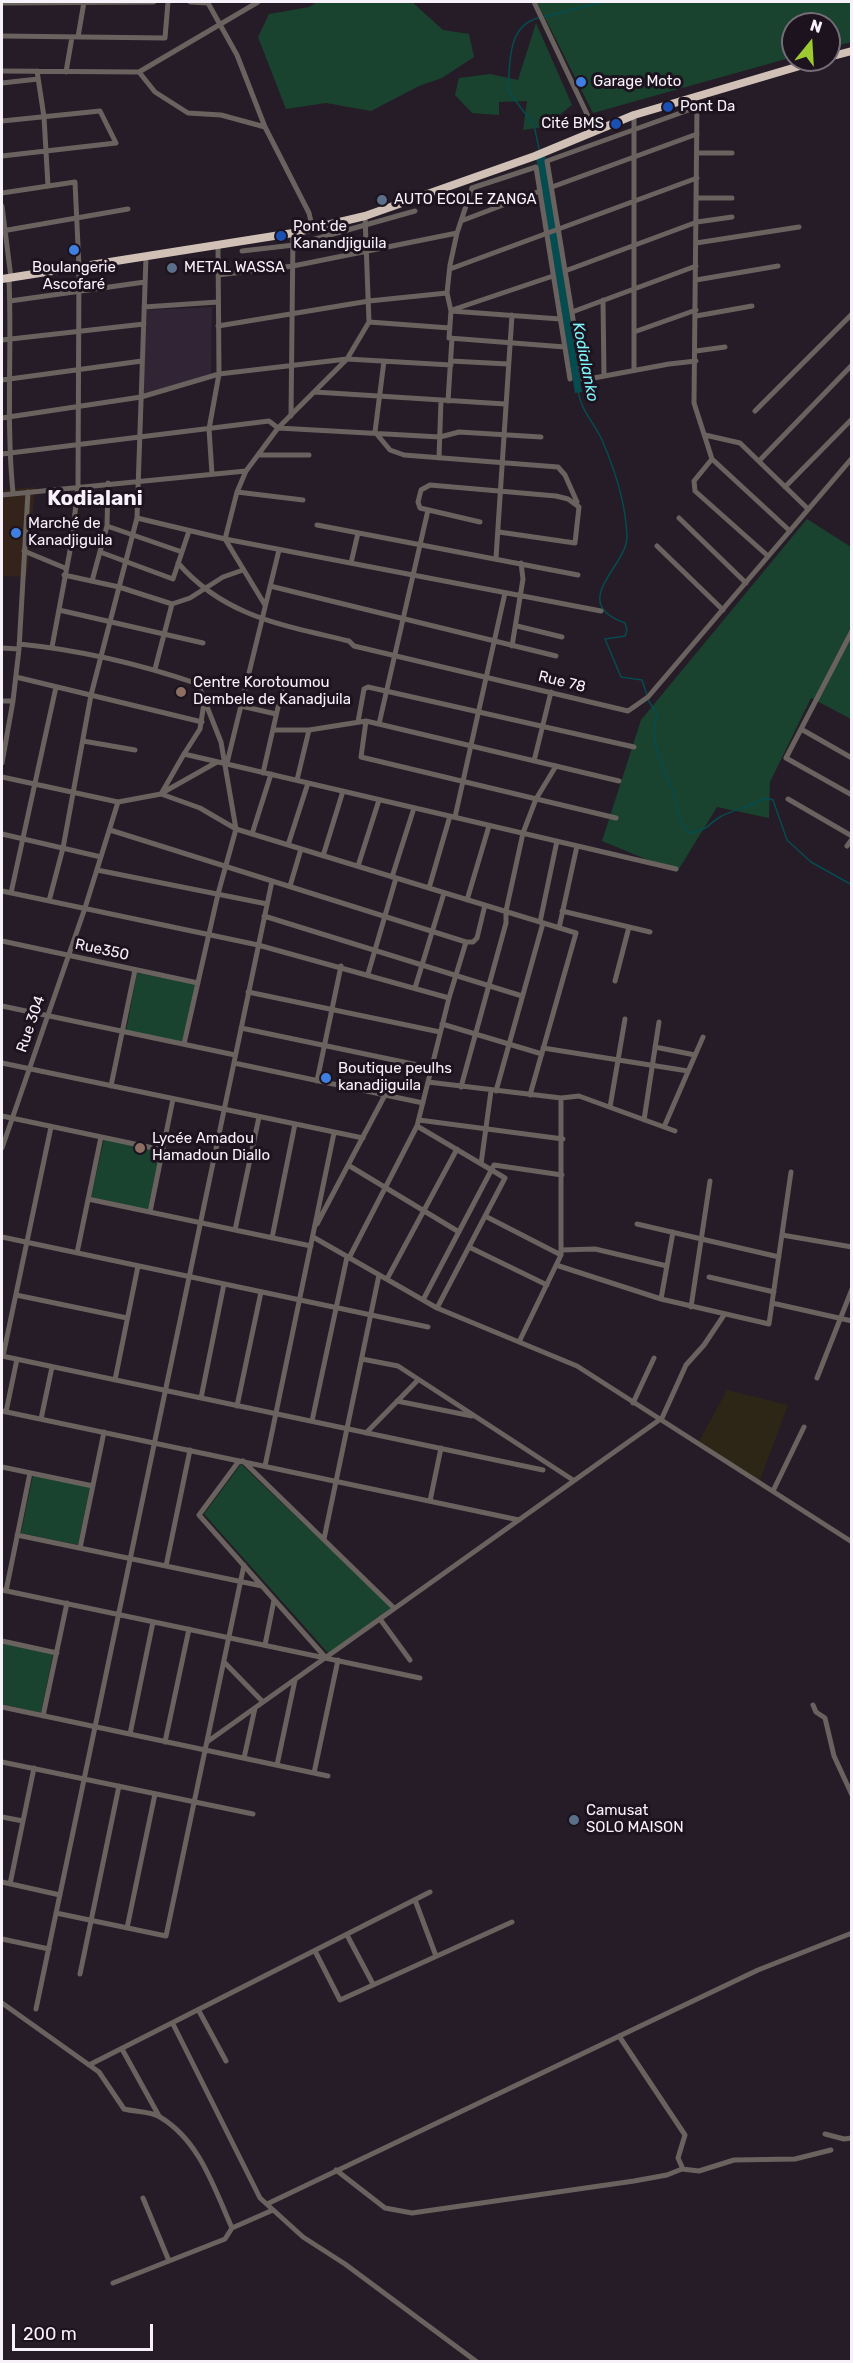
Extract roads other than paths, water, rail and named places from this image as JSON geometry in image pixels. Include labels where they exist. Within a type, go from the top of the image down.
[{"type":"highway","points":[[7,278],[365,221],[535,156],[634,115],[697,94],[781,71]]},
{"type":"street","points":[[66,72],[84,2]]},
{"type":"street","points":[[2,3],[154,2]]},
{"type":"street","points":[[2,36],[165,38],[168,2]]},
{"type":"street","points":[[190,2],[208,3],[221,23],[265,127],[309,213],[313,230]]},
{"type":"street","points":[[2,71],[139,72],[258,2]]},
{"type":"street","points":[[534,2],[595,131]]},
{"type":"street","points":[[37,71],[44,117],[48,186]]},
{"type":"street","points":[[139,72],[155,92],[188,113],[221,115],[265,127]]},
{"type":"street","points":[[2,83],[38,79]]},
{"type":"street","points":[[697,94],[696,361],[693,396],[712,459],[790,531]]},
{"type":"street","points":[[696,361],[583,380],[547,161],[697,107]]},
{"type":"street","points":[[2,121],[100,111],[116,144],[2,156]]},
{"type":"street","points":[[634,115],[634,370]]},
{"type":"street","points":[[552,187],[697,134]]},
{"type":"street","points":[[697,153],[732,153]]},
{"type":"street","points":[[565,347],[449,338],[451,311],[447,293],[450,269],[460,221],[472,188],[536,167],[547,233],[553,276],[565,347],[570,380]]},
{"type":"street","points":[[450,269],[697,178]]},
{"type":"street","points":[[2,193],[75,182],[79,267],[78,486],[52,647]]},
{"type":"street","points":[[460,221],[540,191]]},
{"type":"street","points":[[697,198],[732,198]]},
{"type":"street","points":[[2,206],[12,339],[9,452],[13,494]]},
{"type":"street","points":[[3,231],[128,209]]},
{"type":"street","points":[[242,251],[294,245],[365,221],[415,212]]},
{"type":"street","points":[[565,271],[696,222],[732,217]]},
{"type":"street","points":[[265,605],[225,539],[237,492],[246,471],[278,428],[347,359],[369,322],[368,250],[365,221]]},
{"type":"street","points":[[696,243],[799,228]]},
{"type":"street","points":[[291,416],[293,233]]},
{"type":"street","points":[[218,275],[293,266],[457,233]]},
{"type":"street","points":[[212,474],[208,429],[219,374],[218,246]]},
{"type":"street","points":[[49,901],[63,848],[91,695],[137,518],[146,257]]},
{"type":"street","points":[[572,312],[696,266]]},
{"type":"street","points":[[696,280],[778,266]]},
{"type":"street","points":[[451,311],[553,276]]},
{"type":"street","points":[[10,301],[145,282]]},
{"type":"street","points":[[218,326],[369,301],[447,293]]},
{"type":"street","points":[[603,300],[604,376]]},
{"type":"street","points":[[144,307],[218,302]]},
{"type":"street","points":[[634,332],[696,313],[752,306]]},
{"type":"street","points":[[451,311],[560,319]]},
{"type":"street","points":[[755,411],[852,314]]},
{"type":"street","points":[[496,558],[512,315]]},
{"type":"street","points":[[369,322],[450,328]]},
{"type":"street","points":[[2,340],[144,324]]},
{"type":"street","points":[[448,401],[452,338]]},
{"type":"street","points":[[696,351],[725,347]]},
{"type":"street","points":[[2,418],[141,397],[219,374],[290,368],[347,359],[508,364]]},
{"type":"street","points":[[2,380],[142,361]]},
{"type":"street","points":[[384,361],[375,432],[383,444],[395,453],[558,468],[565,475],[578,504],[575,543],[499,532]]},
{"type":"street","points":[[759,461],[852,365]]},
{"type":"street","points":[[315,392],[505,404]]},
{"type":"street","points":[[439,458],[441,400]]},
{"type":"street","points":[[786,487],[852,419]]},
{"type":"street","points":[[2,454],[269,422],[278,428],[440,436],[459,432],[541,437]]},
{"type":"street","points":[[705,435],[736,440],[808,509]]},
{"type":"street","points":[[258,455],[309,455]]},
{"type":"street","name":"Rue 78","points":[[178,563],[204,590],[262,620],[349,641],[354,646],[628,711],[648,697],[852,458]]},
{"type":"street","points":[[712,459],[694,481],[695,491],[768,556]]},
{"type":"street","points":[[2,495],[246,471]]},
{"type":"street","points":[[92,581],[107,526],[108,483]]},
{"type":"street","points":[[480,522],[420,508],[418,502],[424,486],[556,496],[578,504]]},
{"type":"street","points":[[2,763],[13,701],[19,647],[28,492]]},
{"type":"street","points":[[237,492],[303,500]]},
{"type":"street","points":[[379,724],[428,510]]},
{"type":"street","points":[[137,518],[279,550],[601,611]]},
{"type":"street","points":[[678,518],[746,583]]},
{"type":"street","points":[[317,525],[578,575]]},
{"type":"street","points":[[107,526],[182,552]]},
{"type":"street","points":[[100,552],[172,579],[189,531]]},
{"type":"street","points":[[351,563],[358,533]]},
{"type":"street","points":[[657,546],[723,610]]},
{"type":"street","points":[[227,764],[279,550]]},
{"type":"street","points":[[24,551],[65,568]]},
{"type":"street","points":[[512,646],[521,596],[521,563]]},
{"type":"street","points":[[64,575],[119,586],[172,604],[204,590],[223,577],[243,570]]},
{"type":"street","points":[[270,586],[403,621],[556,656]]},
{"type":"street","points":[[429,888],[463,781],[505,593]]},
{"type":"street","points":[[155,669],[172,604]]},
{"type":"street","points":[[59,610],[203,643]]},
{"type":"street","points":[[517,626],[562,637]]},
{"type":"street","points":[[852,631],[786,758],[852,795]]},
{"type":"street","points":[[2,648],[52,647],[155,669],[198,684],[221,742],[227,764],[236,829],[218,894],[184,1044]]},
{"type":"street","points":[[16,677],[202,722]]},
{"type":"street","points":[[263,773],[284,681]]},
{"type":"street","points":[[11,892],[56,687]]},
{"type":"street","points":[[358,722],[364,688],[368,687],[634,747]]},
{"type":"street","points":[[534,761],[550,692]]},
{"type":"street","points":[[2,701],[13,701]]},
{"type":"street","points":[[160,794],[202,722],[204,702]]},
{"type":"street","points":[[241,706],[276,714]]},
{"type":"street","points":[[273,730],[309,730],[366,721],[619,782]]},
{"type":"street","points":[[366,721],[361,758],[616,818]]},
{"type":"street","points":[[801,729],[852,758]]},
{"type":"street","points":[[297,780],[309,730]]},
{"type":"street","points":[[83,741],[135,750]]},
{"type":"street","points":[[184,754],[676,869]]},
{"type":"street","points":[[2,777],[118,802],[160,794],[217,762]]},
{"type":"street","points":[[460,1087],[506,923],[506,911],[524,834],[536,799],[556,766]]},
{"type":"street","points":[[252,834],[271,774]]},
{"type":"street","points":[[288,845],[308,783]]},
{"type":"street","points":[[323,856],[343,791]]},
{"type":"street","points":[[160,794],[200,808],[236,829],[576,933],[530,1095]]},
{"type":"street","points":[[788,799],[852,837],[848,846]]},
{"type":"street","points":[[358,867],[379,800]]},
{"type":"street","name":"Rue 304","points":[[2,1148],[46,1015],[85,908],[118,802]]},
{"type":"street","points":[[368,974],[414,808]]},
{"type":"street","points":[[467,900],[489,825]]},
{"type":"street","points":[[110,830],[466,942],[473,942],[477,938],[485,905]]},
{"type":"street","points":[[2,834],[101,857]]},
{"type":"street","points":[[481,1164],[493,1091],[509,1044],[542,922],[557,841]]},
{"type":"street","points":[[559,928],[577,846]]},
{"type":"street","points":[[290,886],[301,849]]},
{"type":"street","points":[[97,870],[267,904]]},
{"type":"street","points":[[36,2009],[272,881]]},
{"type":"street","points":[[2,891],[258,945],[341,966],[448,998]]},
{"type":"street","points":[[415,988],[444,892]]},
{"type":"street","points":[[562,911],[650,932]]},
{"type":"street","points":[[264,916],[522,996]]},
{"type":"street","points":[[615,981],[628,927]]},
{"type":"street","name":"Rue350","points":[[2,941],[198,983]]},
{"type":"street","points":[[312,1421],[348,1257],[418,1123],[448,998],[466,942]]},
{"type":"street","points":[[317,1081],[341,966]]},
{"type":"street","points":[[111,1086],[135,969]]},
{"type":"street","points":[[249,992],[440,1032]]},
{"type":"street","points":[[2,1006],[235,1055]]},
{"type":"street","points":[[610,1107],[625,1018]]},
{"type":"street","points":[[644,1120],[659,1022]]},
{"type":"street","points":[[442,1024],[509,1044],[542,1051],[688,1071]]},
{"type":"street","points":[[241,1028],[432,1068]]},
{"type":"street","points":[[664,1127],[702,1037]]},
{"type":"street","points":[[655,1047],[695,1055]]},
{"type":"street","points":[[2,1063],[363,1138]]},
{"type":"street","points":[[234,1063],[423,1103]]},
{"type":"street","points":[[428,1082],[561,1098],[579,1096],[675,1131]]},
{"type":"street","points":[[314,1229],[385,1095]]},
{"type":"street","points":[[519,1342],[561,1253],[563,1139],[561,1098]]},
{"type":"street","points":[[150,1212],[173,1099]]},
{"type":"street","points":[[2,1116],[163,1150]]},
{"type":"street","points":[[236,1230],[259,1117]]},
{"type":"street","points":[[418,1123],[563,1139]]},
{"type":"street","points":[[418,1123],[505,1178],[437,1308]]},
{"type":"street","points":[[272,1238],[295,1124]]},
{"type":"street","points":[[51,1126],[2,1356],[543,1470]]},
{"type":"street","points":[[265,1466],[334,1132]]},
{"type":"street","points":[[77,1253],[101,1137]]},
{"type":"street","points":[[387,1280],[457,1149]]},
{"type":"street","points":[[348,1165],[459,1232]]},
{"type":"street","points":[[423,1300],[494,1165],[562,1175]]},
{"type":"street","points":[[556,1265],[661,1299],[769,1324],[790,1172]]},
{"type":"street","points":[[691,1307],[710,1181]]},
{"type":"street","points":[[88,1199],[311,1246]]},
{"type":"street","points":[[485,1216],[561,1253],[595,1249],[667,1266]]},
{"type":"street","points":[[637,1224],[778,1257]]},
{"type":"street","points":[[661,1299],[673,1232]]},
{"type":"street","points":[[782,1235],[852,1247]]},
{"type":"street","points":[[2,1237],[428,1327]]},
{"type":"street","points":[[313,1237],[437,1308],[577,1366],[633,1403],[662,1418],[852,1542]]},
{"type":"street","points":[[469,1247],[547,1285]]},
{"type":"street","points":[[115,1380],[138,1266]]},
{"type":"street","points":[[324,1539],[379,1275]]},
{"type":"street","points":[[709,1277],[774,1292]]},
{"type":"street","points":[[201,1398],[224,1284]]},
{"type":"street","points":[[817,1378],[852,1289]]},
{"type":"street","points":[[237,1406],[261,1292]]},
{"type":"street","points":[[16,1295],[128,1318]]},
{"type":"street","points":[[772,1303],[852,1321]]},
{"type":"street","points":[[207,1742],[662,1418],[686,1365],[704,1345],[724,1315]]},
{"type":"street","points":[[633,1403],[654,1358]]},
{"type":"street","points":[[17,1359],[4,1411],[519,1520]]},
{"type":"street","points":[[362,1359],[398,1366],[573,1480]]},
{"type":"street","points":[[41,1419],[52,1367]]},
{"type":"street","points":[[366,1433],[418,1380]]},
{"type":"street","points":[[397,1401],[476,1417]]},
{"type":"street","points":[[773,1491],[804,1427]]},
{"type":"street","points":[[80,1548],[104,1432]]},
{"type":"street","points":[[430,1501],[441,1448]]},
{"type":"street","points":[[166,1566],[190,1450]]},
{"type":"street","points":[[241,1461],[394,1608]]},
{"type":"street","points":[[241,1461],[199,1515],[326,1658]]},
{"type":"street","points":[[2,1467],[93,1486]]},
{"type":"street","points":[[30,1473],[4,1590],[420,1678]]},
{"type":"street","points":[[17,1535],[262,1587]]},
{"type":"street","points":[[56,1913],[166,1936],[244,1565]]},
{"type":"street","points":[[265,1645],[274,1600]]},
{"type":"street","points":[[43,1716],[67,1603]]},
{"type":"street","points":[[380,1619],[410,1660]]},
{"type":"street","points":[[130,1734],[153,1622]]},
{"type":"street","points":[[165,1742],[189,1629]]},
{"type":"street","points":[[2,1641],[57,1653]]},
{"type":"street","points":[[315,1773],[338,1660]]},
{"type":"street","points":[[224,1662],[263,1702]]},
{"type":"street","points":[[277,1765],[295,1680]]},
{"type":"street","points":[[813,1705],[816,1712],[825,1718],[834,1756],[852,1795]]},
{"type":"street","points":[[2,1707],[328,1776]]},
{"type":"street","points":[[244,1758],[255,1707]]},
{"type":"street","points":[[2,1762],[253,1814]]},
{"type":"street","points":[[9,1884],[34,1768]]},
{"type":"street","points":[[80,1974],[119,1786]]},
{"type":"street","points":[[126,1928],[154,1794]]},
{"type":"street","points":[[2,1817],[23,1821]]},
{"type":"street","points":[[2,1882],[60,1895]]},
{"type":"street","points":[[89,2065],[430,1892]]},
{"type":"street","points":[[415,1900],[436,1956]]},
{"type":"street","points":[[315,1951],[340,2000],[512,1922]]},
{"type":"street","points":[[267,2205],[758,1970],[852,1933]]},
{"type":"street","points":[[347,1935],[373,1984]]},
{"type":"street","points":[[2,1939],[49,1949]]},
{"type":"street","points":[[2,2003],[89,2065],[105,2080],[124,2109],[159,2116]]},
{"type":"street","points":[[199,2010],[226,2061]]},
{"type":"street","points":[[173,2024],[252,2185],[267,2205],[303,2237],[354,2270],[477,2361]]},
{"type":"street","points":[[619,2036],[685,2135],[678,2158],[682,2167]]},
{"type":"street","points":[[122,2049],[159,2116],[192,2146],[202,2160],[232,2228]]},
{"type":"street","points":[[825,2134],[844,2139],[852,2138]]},
{"type":"street","points":[[336,2170],[385,2208],[412,2213],[634,2181],[667,2175],[682,2169],[699,2171],[734,2160],[795,2158],[831,2150]]},
{"type":"street","points":[[143,2198],[169,2261]]},
{"type":"street","points":[[113,2283],[225,2239],[232,2228],[273,2210]]},
{"type":"water","points":[[545,155],[582,392],[575,393],[536,158]]},
{"type":"waterway","name":"Kodialanko","points":[[543,17],[603,2]]},
{"type":"waterway","name":"Kodialanko","points":[[538,18],[528,22],[515,37],[510,58],[508,91],[534,125],[539,149]]},
{"type":"waterway","name":"Kodialanko","points":[[578,391],[582,405],[599,434],[611,463],[619,487],[626,525],[625,548],[604,583],[600,595],[601,605],[608,615],[625,623],[627,630],[625,636],[605,639],[621,677],[642,680],[647,695]]},
{"type":"waterway","name":"Kodialanko","points":[[648,700],[657,714],[655,744],[685,829],[690,833],[697,831],[730,812],[766,798],[773,800],[787,840],[811,862],[852,885]]},
{"type":"place","name":"Garage Moto","points":[[581,82]]},
{"type":"place","name":"Pont Da","points":[[668,107]]},
{"type":"place","name":"Cité BMS","points":[[616,124]]},
{"type":"place","name":"AUTO ECOLE ZANGA","points":[[382,200]]},
{"type":"place","name":"Pont de Kanandjiguila","points":[[281,236]]},
{"type":"place","name":"Boulangerie Ascofaré","points":[[74,250]]},
{"type":"place","name":"METAL WASSA","points":[[172,268]]},
{"type":"place","name":"Marché de Kanadjiguila","points":[[16,533]]},
{"type":"place","name":"Centre Korotoumou Dembele de Kanadjuila","points":[[181,692]]},
{"type":"place","name":"Boutique peulhs kanadjiguila","points":[[326,1078]]},
{"type":"place","name":"Lycée Amadou Hamadoun Diallo","points":[[140,1148]]},
{"type":"place","name":"Camusat SOLO MAISON","points":[[574,1820]]},
{"type":"district","name":"Kodialani","points":[[95,499]]}]
